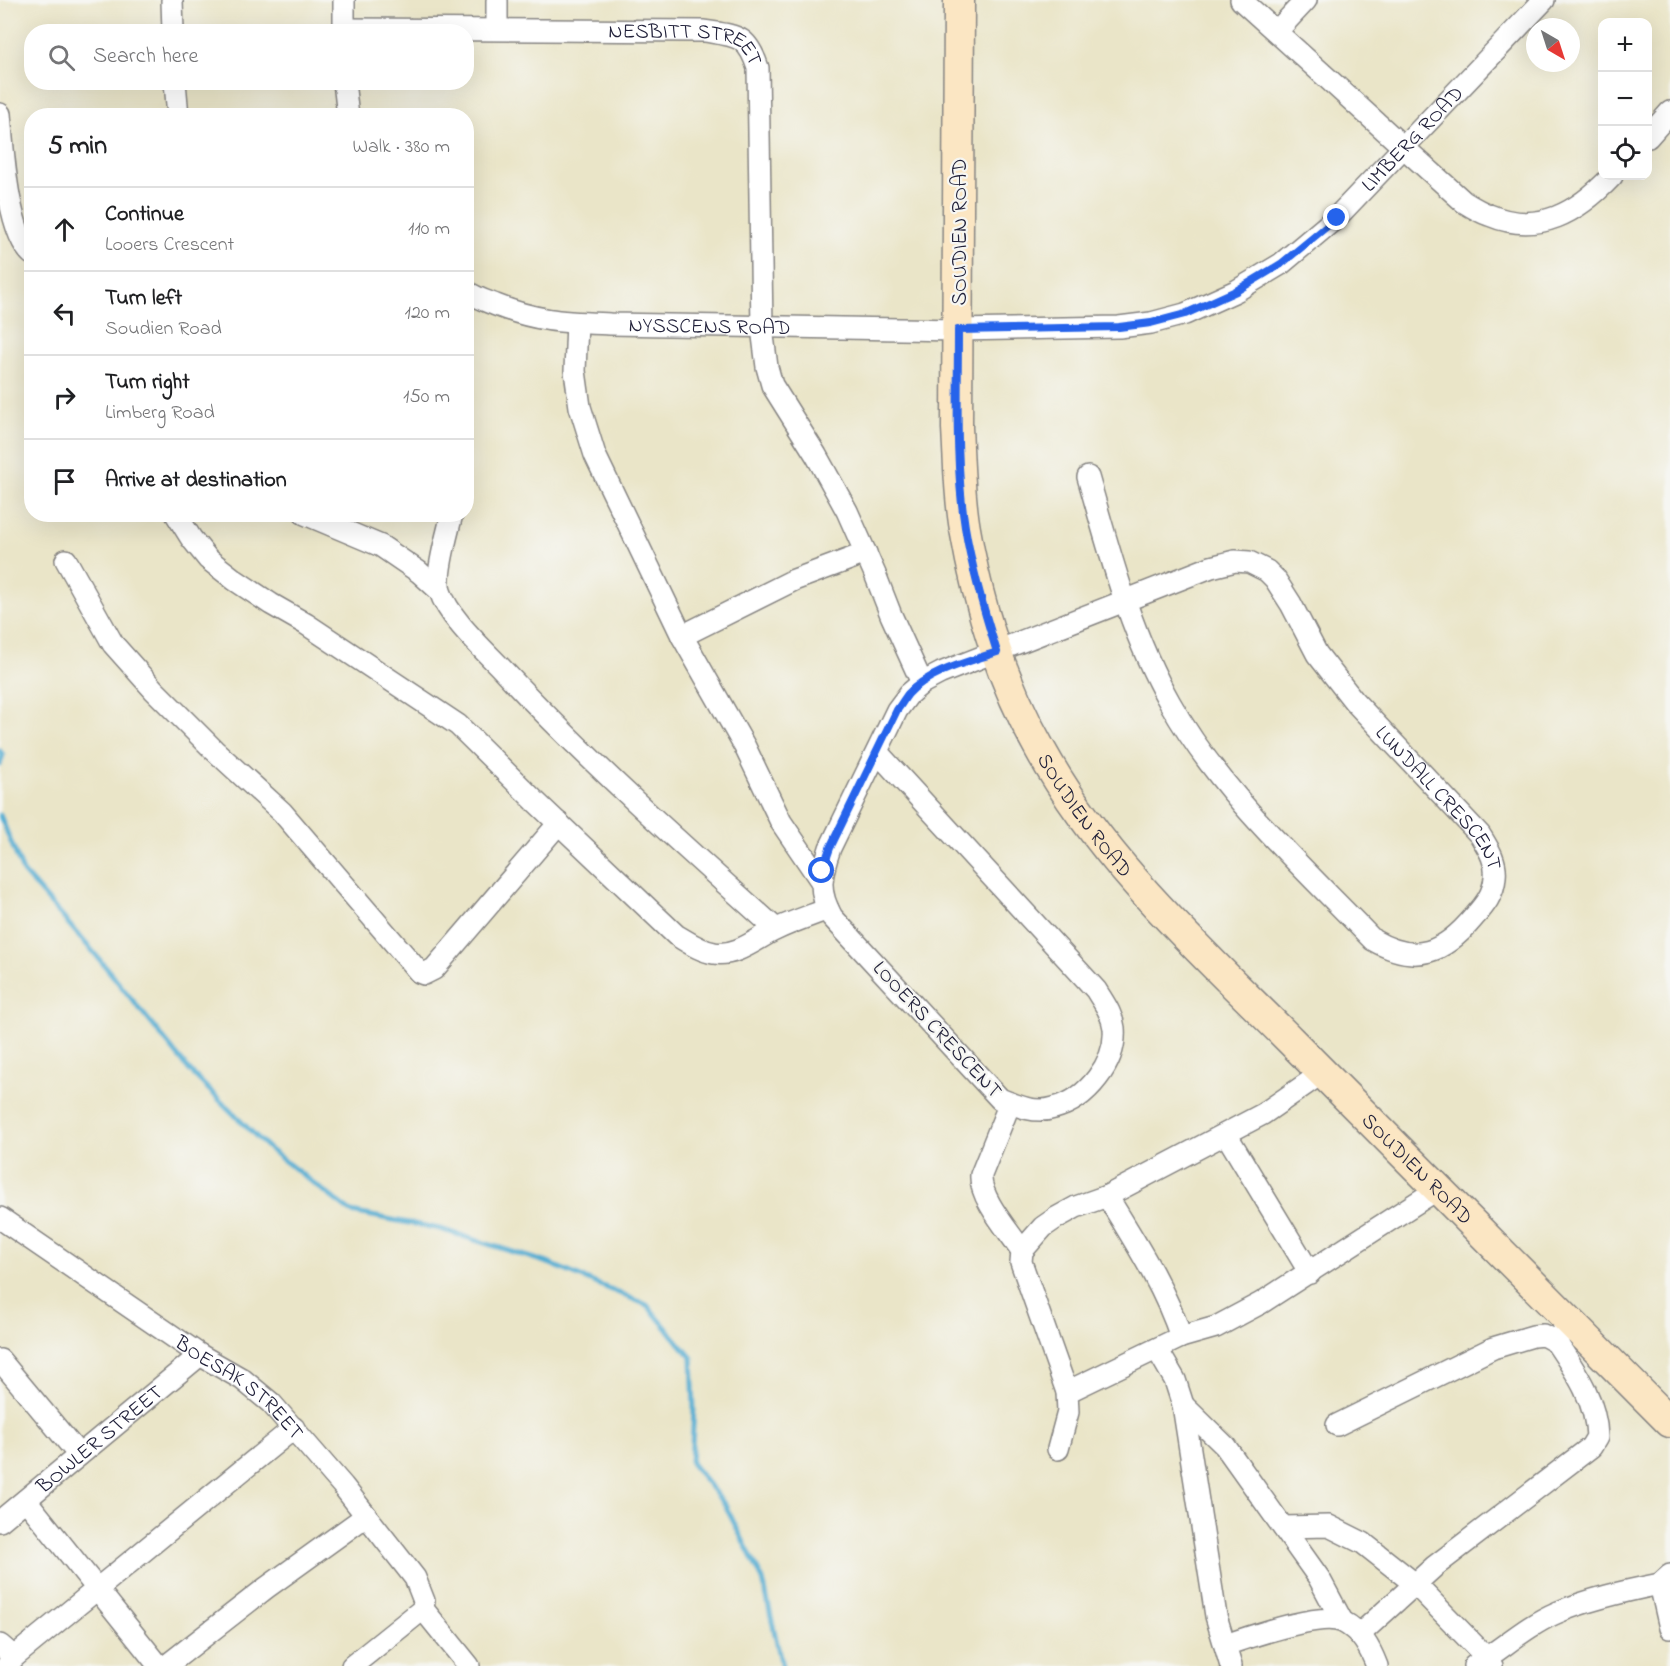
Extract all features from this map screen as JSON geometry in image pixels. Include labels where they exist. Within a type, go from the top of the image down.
[{"type":"street","points":[[172,0],[173,24]]},
{"type":"street","points":[[344,0],[344,24]]},
{"type":"street","points":[[497,0],[497,29]]},
{"type":"street","name":"SOUDIEN ROAD","points":[[959,0],[957,428],[964,517],[978,592],[997,652],[1016,700],[1040,749],[1089,825],[1127,873],[1438,1189],[1562,1332],[1670,1422]]},
{"type":"street","points":[[1241,0],[1464,202],[1490,216],[1517,222],[1547,221],[1564,215],[1584,202],[1608,180]]},
{"type":"street","points":[[1277,31],[1306,0]]},
{"type":"street","name":"LIMBERG ROAD","points":[[958,330],[1119,327],[1151,323],[1185,314],[1236,291],[1281,264],[1337,218],[1544,0]]},
{"type":"street","name":"NESBITT STREET","points":[[474,29],[704,31],[733,35],[746,43],[754,54],[758,68],[762,328],[767,367],[772,385],[837,492],[922,683]]},
{"type":"street","points":[[176,90],[177,108]]},
{"type":"street","points":[[345,90],[347,108]]},
{"type":"street","points":[[1652,132],[1670,112]]},
{"type":"street","points":[[0,114],[6,180],[24,247]]},
{"type":"street","name":"NYSSCENS ROAD","points":[[474,297],[524,316],[556,322],[762,328],[958,330]]},
{"type":"street","points":[[577,323],[575,371],[580,407],[595,455],[682,636],[746,747],[781,822],[821,881]]},
{"type":"street","points":[[1088,477],[1126,601]]},
{"type":"street","points":[[181,522],[208,559],[271,604],[306,624],[458,725],[676,935],[701,950],[716,954],[731,952],[776,929],[828,909]]},
{"type":"street","points":[[324,522],[381,546],[419,572],[439,590],[459,623],[547,717],[665,830],[776,929]]},
{"type":"street","points":[[439,590],[441,561],[450,522]]},
{"type":"street","points":[[682,636],[794,580],[866,553]]},
{"type":"street","points":[[66,560],[113,644],[199,735],[282,812],[419,972],[424,974],[434,969],[560,823]]},
{"type":"street","name":"LUNDALL CRESCENT","points":[[997,652],[1211,567],[1235,561],[1249,562],[1267,571],[1291,604],[1317,654],[1354,701],[1480,835],[1493,857],[1496,878],[1489,899],[1462,932],[1448,943],[1427,952],[1414,954],[1392,951],[1373,940],[1262,825],[1207,760],[1170,703],[1143,649],[1126,601]]},
{"type":"street","name":"LOOERS CRESCENT","points":[[878,753],[1096,990],[1110,1013],[1114,1029],[1111,1052],[1088,1089],[1072,1100],[1054,1109],[1034,1110],[1000,1099],[832,917],[823,896],[822,871],[830,848],[897,710],[909,694],[922,683],[941,673],[997,652]]},
{"type":"street","points":[[1058,1449],[1068,1412],[1067,1392],[1021,1262],[1022,1251],[1044,1227],[1056,1218],[1076,1207],[1107,1196],[1263,1114],[1322,1073]]},
{"type":"street","points":[[1010,1103],[981,1174],[981,1183],[987,1198],[1022,1251]]},
{"type":"street","points":[[1226,1134],[1310,1273]]},
{"type":"street","points":[[1067,1392],[1181,1337],[1216,1327],[1261,1303],[1438,1189]]},
{"type":"street","points":[[1107,1196],[1158,1281],[1172,1310],[1181,1337]]},
{"type":"street","name":"BOESAK STREET","points":[[0,1218],[200,1355],[242,1379],[271,1403],[294,1428],[415,1578],[424,1600],[423,1609],[470,1666]]},
{"type":"street","points":[[1336,1425],[1493,1348],[1533,1336],[1562,1332],[1593,1407],[1598,1437],[1591,1447],[1574,1461],[1435,1566],[1360,1634]]},
{"type":"street","points":[[1157,1349],[1175,1380],[1183,1405],[1216,1616],[1227,1660],[1311,1620],[1342,1621]]},
{"type":"street","name":"BOWLER STREET","points":[[0,1521],[200,1355]]},
{"type":"street","points":[[3,1371],[79,1455]]},
{"type":"street","points":[[1183,1405],[1225,1446],[1319,1578],[1342,1621],[1360,1634],[1377,1666]]},
{"type":"street","points":[[7,1656],[98,1587],[294,1428]]},
{"type":"street","points":[[26,1500],[159,1666]]},
{"type":"street","points":[[166,1666],[366,1516]]},
{"type":"street","points":[[1283,1527],[1329,1526],[1363,1543],[1415,1584],[1484,1663],[1509,1641],[1555,1614],[1665,1579],[1670,1628]]},
{"type":"street","points":[[352,1666],[423,1609]]},
{"type":"waterway","points":[[0,751],[3,755],[0,764]]},
{"type":"waterway","points":[[0,815],[23,872],[95,954],[190,1071],[269,1149],[351,1212],[440,1229],[548,1263],[647,1305],[692,1358],[694,1409],[691,1463],[725,1505],[763,1580],[782,1666]]},
{"type":"route","points":[[822,871],[830,848],[897,710],[909,694],[922,683],[941,673],[997,652],[978,592],[965,527],[959,477],[957,428],[958,330],[1119,327],[1151,323],[1185,314],[1236,291],[1281,264],[1337,218]]}]
